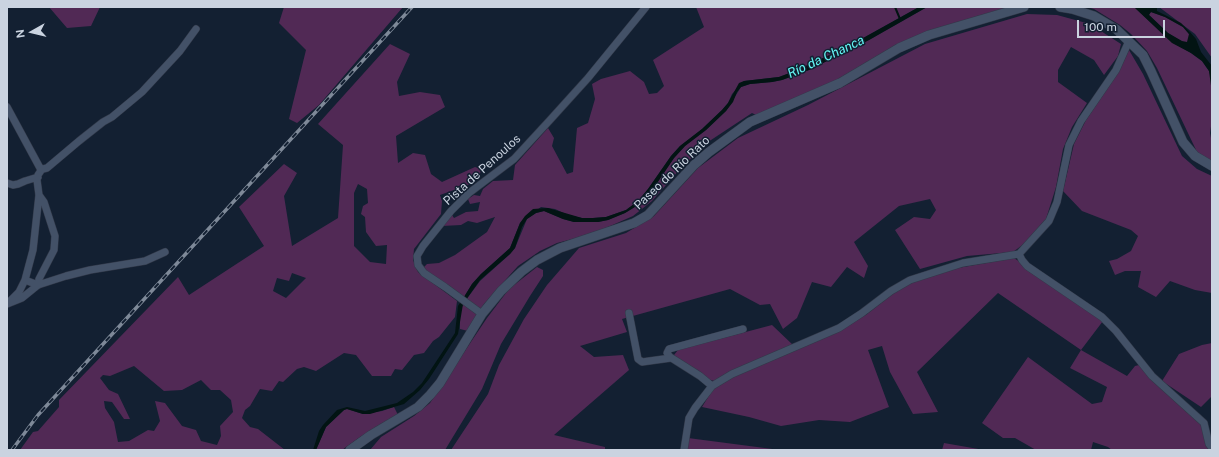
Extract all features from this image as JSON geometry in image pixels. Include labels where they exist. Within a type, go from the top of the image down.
[{"type":"street","name":"Pista de Penoulos","points":[[480,312],[424,273],[418,265],[417,256],[423,246],[451,211],[478,186],[514,159],[545,126],[588,78],[646,7]]},
{"type":"street","name":"Paseo do Río Rato","points":[[350,450],[371,435],[418,407],[430,395],[440,383],[480,312],[521,272],[538,260],[560,248],[634,224],[648,215],[694,165],[750,122],[840,83],[899,48],[929,35],[1024,7]]},
{"type":"street","points":[[1060,7],[1094,16],[1116,29],[1143,55],[1183,142],[1195,156],[1212,166]]},
{"type":"street","points":[[7,303],[19,292],[25,280],[33,250],[39,195],[38,177],[42,169],[47,168],[142,92],[180,51],[196,29]]},
{"type":"street","points":[[684,450],[689,418],[695,408],[712,386],[732,374],[839,328],[862,314],[891,291],[910,280],[963,263],[1019,254],[1049,221],[1057,202],[1069,145],[1081,121],[1116,70],[1129,41]]},
{"type":"street","points":[[7,107],[42,169]]},
{"type":"street","points":[[7,184],[18,184],[25,180],[38,177]]},
{"type":"street","points":[[38,285],[39,279],[54,250],[55,242],[55,236],[44,202],[39,195]]},
{"type":"street","points":[[7,303],[22,298],[38,285],[90,270],[145,261],[165,252]]},
{"type":"street","points":[[1019,254],[1027,266],[1102,317],[1116,331],[1152,376],[1204,423],[1209,444],[1212,448]]},
{"type":"street","points":[[25,280],[38,285]]},
{"type":"street","points":[[629,314],[638,360],[642,362],[671,358]]},
{"type":"street","points":[[712,386],[700,376],[671,358],[667,353],[669,349],[743,329]]},
{"type":"shaded area","points":[[49,7],[100,7],[91,26],[67,28]]},
{"type":"shaded area","points":[[284,7],[403,7],[319,105],[297,123],[289,119],[306,50],[279,23]]},
{"type":"shaded area","points":[[696,7],[919,7],[847,47],[795,71],[779,77],[744,81],[732,94],[728,103],[722,110],[702,129],[680,146],[638,201],[626,210],[606,217],[582,218],[568,215],[555,209],[541,207],[520,223],[510,248],[481,274],[472,284],[464,297],[422,269],[427,264],[439,263],[455,255],[487,232],[495,217],[477,223],[468,221],[461,225],[442,226],[452,215],[454,218],[466,212],[478,211],[480,202],[470,204],[468,199],[474,195],[480,196],[483,189],[493,181],[513,180],[515,165],[548,128],[554,138],[552,146],[567,174],[573,172],[577,128],[588,123],[595,99],[592,84],[601,79],[630,71],[644,82],[649,94],[657,93],[664,86],[653,60],[704,27]]},
{"type":"shaded area","points":[[927,7],[1009,7],[982,15],[830,84],[756,115],[752,113],[708,142],[680,169],[652,201],[633,216],[592,234],[557,243],[540,251],[518,266],[484,304],[468,331],[460,329],[460,313],[463,304],[480,281],[515,248],[527,219],[536,213],[544,211],[574,222],[598,222],[608,220],[625,213],[638,205],[655,186],[674,158],[685,146],[706,130],[726,111],[741,87],[750,84],[782,80],[809,70],[869,40]]},
{"type":"shaded area","points":[[1087,7],[1134,7],[1172,42],[1202,61],[1209,71],[1211,78],[1212,120],[1210,133],[1212,143],[1212,161],[1197,152],[1157,68],[1147,51],[1120,25],[1094,9]]},
{"type":"shaded area","points":[[1159,7],[1212,7],[1212,58],[1195,34]]},
{"type":"shaded area","points":[[1151,12],[1165,17],[1183,27],[1194,40],[1195,46],[1189,46],[1168,33],[1148,14]]},
{"type":"shaded area","points":[[1027,14],[1057,15],[1090,24],[1121,44],[1118,56],[1104,75],[1094,60],[1071,47],[1058,70],[1058,82],[1087,103],[1072,127],[1063,149],[1056,187],[1046,219],[1025,243],[1013,252],[967,256],[920,269],[895,230],[914,217],[930,219],[936,210],[930,199],[899,206],[854,242],[868,266],[864,278],[847,267],[831,287],[812,282],[797,318],[783,329],[770,304],[760,305],[730,289],[622,319],[627,332],[580,346],[594,357],[623,355],[629,370],[554,435],[605,447],[605,450],[451,450],[488,394],[499,365],[524,319],[547,285],[579,248],[626,233],[654,216],[698,168],[738,138],[808,105],[925,44]]},
{"type":"shaded area","points":[[390,44],[410,54],[397,82],[399,96],[420,92],[440,95],[445,107],[396,136],[398,163],[413,153],[425,155],[431,174],[442,182],[475,167],[481,169],[480,174],[468,185],[440,195],[442,201],[441,214],[414,249],[413,260],[418,272],[457,301],[455,317],[439,337],[433,341],[424,353],[414,355],[402,370],[395,369],[391,376],[372,376],[356,355],[344,353],[316,371],[304,367],[297,369],[283,382],[279,381],[272,391],[260,389],[250,406],[245,410],[242,418],[250,427],[258,429],[285,450],[20,450],[33,432],[38,431],[59,407],[59,400],[178,277],[189,295],[264,246],[239,207],[284,164],[297,173],[284,196],[292,246],[338,218],[343,145],[318,124]],"holes":[[[358,184],[367,189],[368,203],[363,206],[361,214],[365,217],[366,232],[376,246],[387,245],[386,264],[370,262],[354,246],[354,193]],[[292,273],[306,278],[286,298],[273,291],[277,278],[289,281]],[[134,366],[164,391],[182,390],[201,380],[211,390],[220,390],[231,400],[233,412],[220,426],[221,436],[217,445],[201,441],[196,430],[182,426],[165,403],[155,401],[160,421],[154,431],[148,430],[129,441],[118,442],[114,422],[105,408],[104,401],[112,402],[124,419],[130,419],[118,394],[109,390],[100,378],[103,375],[110,376]]]},
{"type":"shaded area","points":[[1129,50],[1143,74],[1182,156],[1197,169],[1212,176],[1212,293],[1195,290],[1170,281],[1156,297],[1138,287],[1141,271],[1125,271],[1115,275],[1109,261],[1117,259],[1131,251],[1138,236],[1131,230],[1082,211],[1063,191],[1074,144],[1086,120],[1119,71]]},
{"type":"shaded area","points":[[1014,258],[1068,294],[1103,321],[1081,350],[998,293],[917,372],[938,412],[913,414],[890,372],[882,346],[868,350],[889,407],[850,422],[819,420],[781,426],[749,417],[702,407],[718,381],[766,363],[840,331],[867,314],[904,285],[935,272]]},
{"type":"shaded area","points":[[537,267],[543,270],[543,276],[501,344],[482,389],[445,450],[370,450],[381,437],[414,416],[430,403],[487,318],[509,289]]},
{"type":"shaded area","points":[[772,325],[793,345],[714,381],[707,379],[676,359],[674,355],[678,350]]},
{"type":"shaded area","points":[[1212,343],[1212,396],[1201,407],[1162,381],[1179,354],[1202,345]]},
{"type":"shaded area","points":[[1081,350],[1127,376],[1135,366],[1139,365],[1200,421],[1211,450],[1112,450],[1108,447],[1093,442],[1091,450],[1036,450],[1015,438],[1003,438],[982,423],[1028,357],[1092,404],[1102,402],[1107,387],[1070,368]]},
{"type":"shaded area","points":[[394,407],[398,415],[360,437],[342,450],[316,450],[326,427],[344,410],[347,409],[363,414],[382,411]]},
{"type":"shaded area","points":[[688,438],[780,450],[688,450]]},
{"type":"shaded area","points":[[944,443],[984,450],[942,450]]},
{"type":"water","name":"Río da Chanca","points":[[919,7],[927,7],[869,40],[809,70],[782,80],[750,84],[741,87],[726,111],[706,130],[685,146],[674,158],[655,186],[638,205],[625,213],[608,220],[598,222],[574,222],[544,211],[536,213],[527,219],[522,227],[515,248],[480,280],[463,304],[458,334],[429,379],[420,390],[404,404],[370,414],[363,414],[347,409],[344,410],[326,427],[316,450],[313,450],[319,431],[337,410],[347,407],[365,411],[397,403],[413,392],[422,383],[455,333],[458,306],[472,284],[510,248],[520,223],[533,209],[548,208],[582,218],[606,217],[626,210],[638,201],[680,146],[702,129],[722,110],[728,103],[739,83],[744,81],[779,77],[795,71],[847,47]]},
{"type":"water","points":[[1134,7],[1157,7],[1157,11],[1181,23],[1190,32],[1196,39],[1201,52],[1212,66],[1212,93],[1209,71],[1202,61],[1191,53],[1172,43]],"holes":[[[1151,12],[1165,17],[1183,27],[1189,34],[1187,42],[1182,41],[1168,33],[1149,15]]]},
{"type":"waterway","points":[[895,7],[900,19]]},
{"type":"railway","points":[[12,450],[38,415],[412,7]]}]
